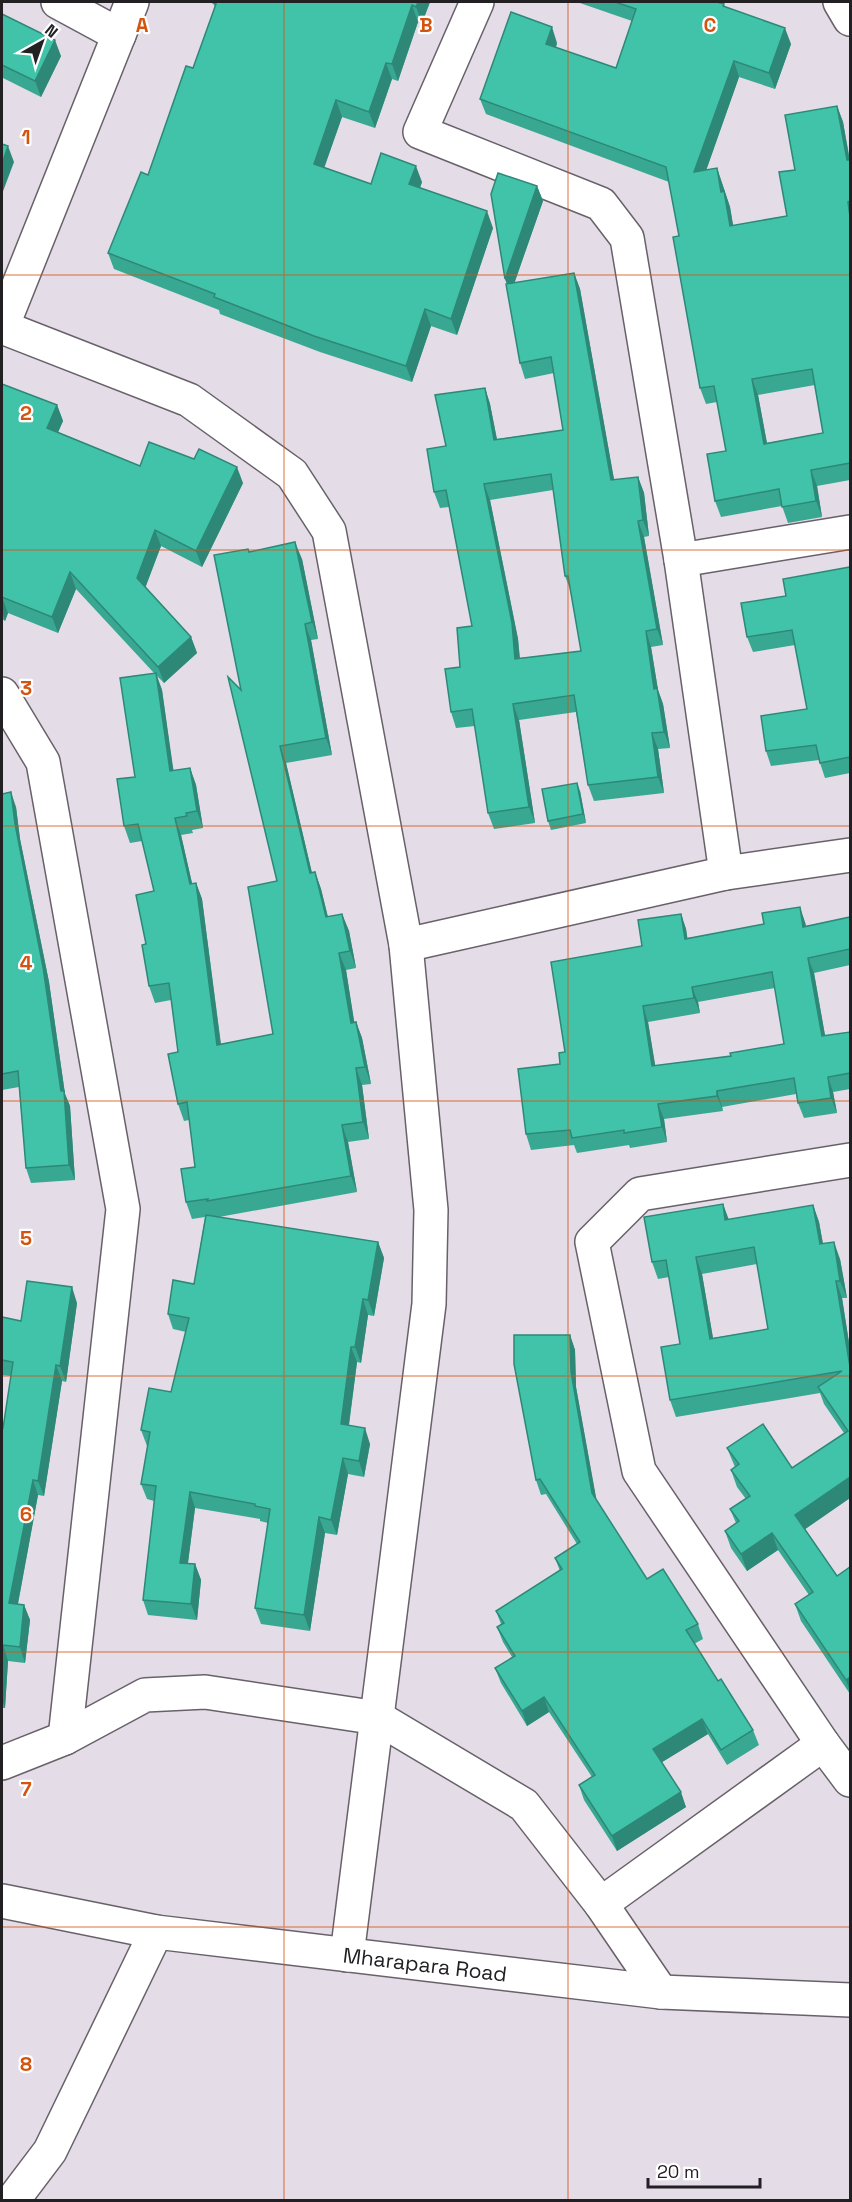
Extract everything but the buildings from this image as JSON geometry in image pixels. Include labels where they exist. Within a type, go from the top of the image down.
[{"type":"street","points":[[58,2],[119,34]]},
{"type":"street","points":[[132,2],[2,327],[189,400],[292,474],[329,531],[406,945],[431,1210],[429,1304],[347,1955]]},
{"type":"street","points":[[477,2],[420,132],[601,204],[627,238],[681,560],[726,873]]},
{"type":"street","points":[[840,2],[850,19]]},
{"type":"street","points":[[681,560],[850,532]]},
{"type":"street","points":[[2,694],[43,762],[123,1209],[65,1738]]},
{"type":"street","points":[[406,945],[726,873],[850,855]]},
{"type":"street","points":[[850,1160],[640,1194],[591,1242],[639,1471],[823,1744],[850,1780]]},
{"type":"street","points":[[2,1763],[65,1738],[145,1695],[205,1692],[378,1718],[524,1805],[601,1904],[661,1992]]},
{"type":"street","points":[[601,1904],[823,1744]]},
{"type":"street","name":"Mharapara Road","points":[[2,1901],[156,1932],[661,1992],[850,2000]]},
{"type":"street","points":[[14,2200],[50,2151],[156,1932]]}]
